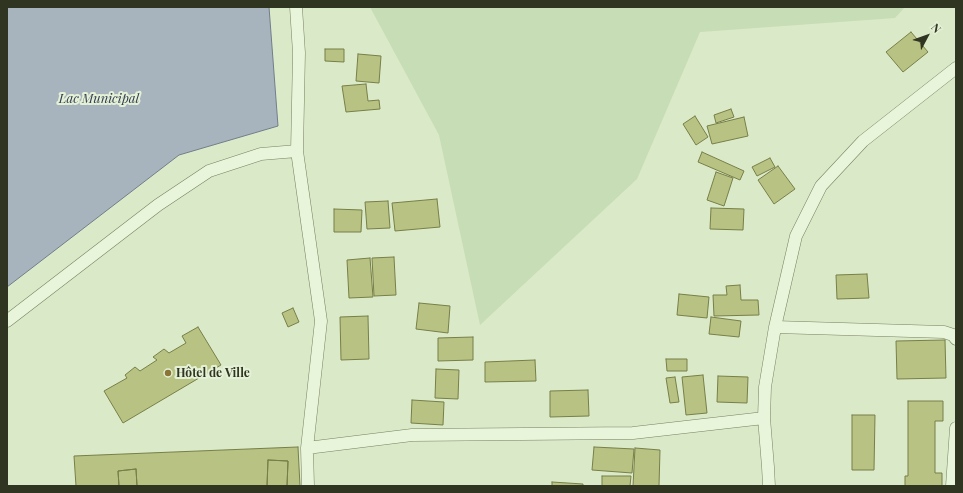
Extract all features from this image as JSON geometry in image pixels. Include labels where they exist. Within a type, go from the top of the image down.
[{"type":"street","points":[[296,7],[299,52],[297,151],[321,321],[308,448],[308,486]]},
{"type":"street","points":[[768,486],[764,418],[765,387],[775,327],[796,236],[821,186],[862,141],[956,68]]},
{"type":"street","points":[[7,321],[158,205],[209,171],[261,154],[297,151]]},
{"type":"street","points":[[775,327],[944,332],[953,335],[956,339]]},
{"type":"street","points":[[308,448],[412,435],[633,432],[764,418]]},
{"type":"street","points":[[952,486],[956,428]]},
{"type":"green space","points":[[370,7],[905,7],[895,18],[700,32],[637,179],[480,325],[439,135]]},
{"type":"water","name":"Lac Municipal","points":[[7,7],[269,7],[278,126],[179,155],[7,287]]},
{"type":"building","points":[[911,32],[928,52],[903,72],[886,52]]},
{"type":"building","points":[[325,49],[344,49],[344,62],[325,61]]},
{"type":"building","points":[[358,54],[381,56],[379,83],[356,81]]},
{"type":"building","points":[[366,84],[368,101],[379,100],[380,109],[346,112],[342,86]]},
{"type":"building","points":[[731,109],[734,117],[716,123],[714,115]]},
{"type":"building","points":[[695,116],[708,137],[696,145],[683,124]]},
{"type":"building","points":[[744,117],[748,136],[712,144],[707,126]]},
{"type":"building","points":[[702,152],[744,171],[740,180],[698,162]]},
{"type":"building","points":[[770,158],[775,167],[757,176],[752,167]]},
{"type":"building","points":[[778,166],[795,189],[774,204],[758,180]]},
{"type":"building","points":[[716,172],[733,178],[724,206],[707,200]]},
{"type":"building","points":[[437,199],[440,227],[395,231],[392,203]]},
{"type":"building","points":[[388,201],[390,228],[367,229],[365,202]]},
{"type":"building","points":[[711,208],[744,209],[743,230],[710,229]]},
{"type":"building","points":[[334,209],[362,210],[361,232],[334,232]]},
{"type":"building","points":[[394,257],[396,295],[374,296],[372,258]]},
{"type":"building","points":[[370,258],[373,297],[349,298],[347,260]]},
{"type":"building","points":[[867,274],[869,298],[837,299],[836,275]]},
{"type":"building","points":[[740,285],[741,300],[758,300],[759,315],[714,316],[713,295],[727,295],[726,286]]},
{"type":"building","points":[[679,294],[709,297],[707,318],[677,315]]},
{"type":"building","points":[[419,303],[450,306],[448,333],[416,329]]},
{"type":"building","points":[[293,308],[299,322],[288,327],[282,313]]},
{"type":"building","points":[[368,316],[369,359],[341,360],[340,317]]},
{"type":"building","points":[[711,317],[741,321],[739,337],[709,334]]},
{"type":"building","name":"Hôtel de Ville","points":[[198,327],[221,365],[123,423],[104,391],[127,378],[125,375],[135,367],[140,371],[157,360],[153,357],[164,349],[169,353],[186,343],[182,336]]},
{"type":"building","points":[[473,337],[473,360],[438,361],[438,338]]},
{"type":"building","points":[[945,340],[946,378],[897,379],[896,341]]},
{"type":"building","points":[[666,359],[687,359],[687,371],[667,371]]},
{"type":"building","points":[[535,360],[536,381],[485,382],[485,362]]},
{"type":"building","points":[[436,369],[459,370],[458,399],[435,398]]},
{"type":"building","points":[[703,375],[707,413],[686,415],[682,377]]},
{"type":"building","points":[[718,376],[748,377],[747,403],[717,402]]},
{"type":"building","points":[[675,377],[679,402],[670,403],[666,378]]},
{"type":"building","points":[[588,390],[589,416],[550,417],[550,391]]},
{"type":"building","points":[[412,400],[444,402],[443,425],[411,423]]},
{"type":"building","points":[[908,401],[943,401],[943,421],[935,421],[935,473],[942,473],[942,486],[905,486],[905,476],[908,476]]},
{"type":"building","points":[[852,415],[875,415],[874,470],[852,470]]},
{"type":"building","points":[[298,447],[300,486],[287,486],[288,461],[268,460],[267,486],[137,486],[136,469],[118,471],[119,486],[76,486],[74,456]]},
{"type":"building","points":[[594,447],[634,449],[632,473],[592,470]]},
{"type":"building","points":[[635,448],[660,450],[659,486],[633,486]]},
{"type":"building","points":[[268,460],[288,461],[287,486],[267,486]]},
{"type":"building","points":[[136,469],[137,486],[119,486],[118,471]]},
{"type":"building","points":[[602,476],[631,476],[630,486],[602,486]]},
{"type":"building","points":[[552,482],[583,484],[583,486],[552,486]]},
{"type":"place","name":"Hôtel de Ville","points":[[168,373]]}]
